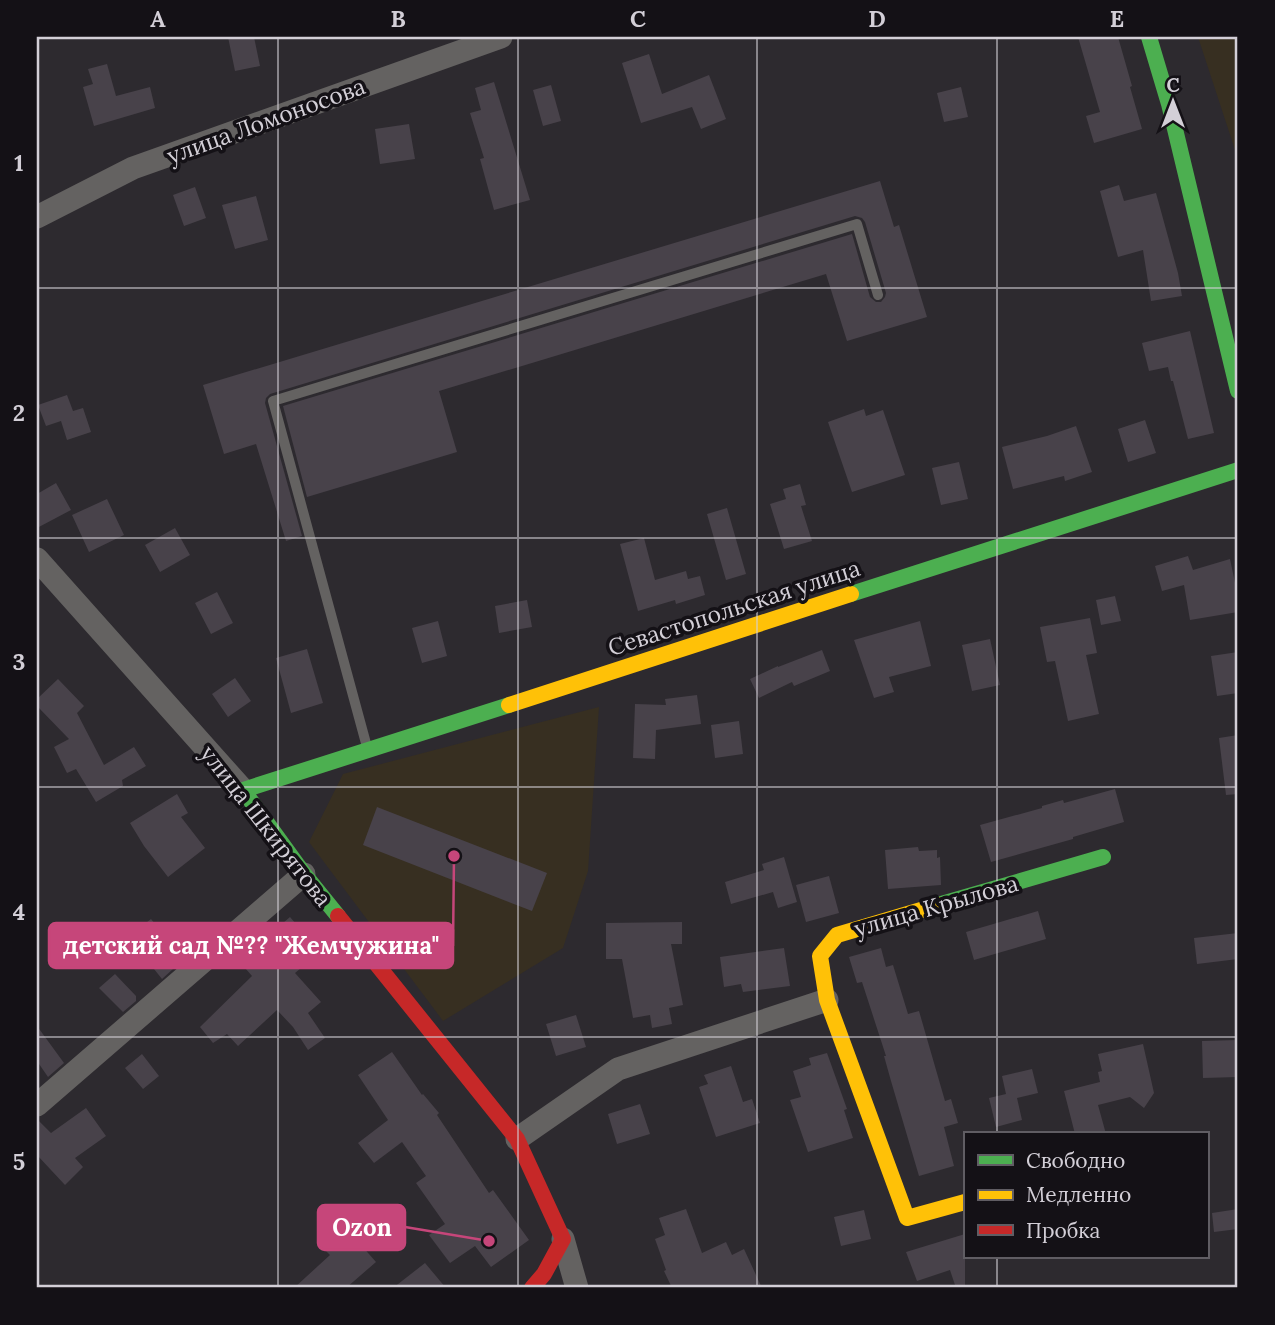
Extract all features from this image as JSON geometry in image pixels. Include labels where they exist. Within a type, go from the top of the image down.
[{"type":"street","name":"улица Ломоносова","points":[[37,217],[133,168],[501,37]]},
{"type":"street","points":[[1149,37],[1169,104],[1238,391]]},
{"type":"street","name":"Севастопольская улица","points":[[243,790],[1238,470]]},
{"type":"street","name":"улица Шкирятова","points":[[37,559],[243,790],[304,874],[517,1139],[563,1239],[577,1288]]},
{"type":"street","name":"улица Крылова","points":[[964,1202],[907,1218],[827,1000],[820,956],[837,935],[1103,857]]},
{"type":"street","points":[[37,1105],[304,874]]},
{"type":"street","points":[[517,1139],[618,1069],[827,1000]]},
{"type":"street","points":[[532,1288],[544,1274],[563,1239]]},
{"type":"lane","points":[[368,750],[273,401],[857,224],[878,295]]},
{"type":"shaded area","points":[[1198,37],[1238,37],[1238,156],[1237,156]]},
{"type":"shaded area","points":[[599,707],[588,871],[563,948],[443,1021],[309,842],[343,774]]},
{"type":"building","points":[[228,37],[254,37],[260,66],[235,71]]},
{"type":"building","points":[[1078,37],[1118,37],[1142,129],[1094,143],[1086,116],[1100,112]]},
{"type":"building","points":[[649,54],[662,94],[709,75],[726,119],[701,129],[692,107],[641,123],[622,63]]},
{"type":"building","points":[[107,64],[116,96],[150,87],[155,108],[94,126],[83,87],[93,84],[88,69]]},
{"type":"building","points":[[494,82],[530,200],[494,210],[480,159],[484,158],[470,113],[481,110],[475,88]]},
{"type":"building","points":[[551,85],[561,121],[543,126],[533,90]]},
{"type":"building","points":[[961,87],[968,117],[944,122],[937,93]]},
{"type":"building","points":[[409,124],[415,159],[380,164],[375,129]]},
{"type":"building","points":[[880,181],[894,227],[899,225],[927,317],[847,341],[826,274],[439,391],[457,452],[307,497],[283,406],[852,234],[870,297],[881,302],[886,293],[865,222],[855,216],[270,394],[265,403],[302,536],[286,541],[256,444],[224,454],[203,385]]},
{"type":"building","points":[[1119,185],[1124,201],[1156,193],[1182,296],[1151,301],[1143,250],[1118,257],[1100,191]]},
{"type":"building","points":[[195,187],[206,218],[184,226],[173,195]]},
{"type":"building","points":[[256,196],[268,240],[235,249],[222,205]]},
{"type":"building","points":[[1190,331],[1214,433],[1188,439],[1168,367],[1149,371],[1142,343]]},
{"type":"building","points":[[67,395],[73,411],[83,408],[91,432],[67,440],[61,421],[46,426],[38,405]]},
{"type":"building","points":[[864,409],[866,416],[883,410],[905,475],[852,492],[828,422]]},
{"type":"building","points":[[1145,420],[1156,453],[1128,462],[1118,429]]},
{"type":"building","points":[[1076,426],[1092,472],[1065,481],[1064,476],[1013,489],[1002,447]]},
{"type":"building","points":[[959,462],[968,499],[941,505],[932,468]]},
{"type":"building","points":[[56,483],[71,510],[37,528],[37,494]]},
{"type":"building","points":[[800,484],[806,505],[801,506],[812,541],[784,549],[770,504],[786,499],[783,489]]},
{"type":"building","points":[[107,499],[124,535],[89,552],[72,515]]},
{"type":"building","points":[[727,508],[746,574],[726,580],[707,514]]},
{"type":"building","points":[[175,528],[190,555],[160,572],[145,545]]},
{"type":"building","points":[[644,538],[655,580],[686,571],[688,579],[700,576],[705,595],[676,604],[675,600],[638,611],[620,544]]},
{"type":"building","points":[[1188,556],[1193,570],[1230,559],[1238,597],[1238,612],[1190,620],[1184,585],[1162,591],[1155,566]]},
{"type":"building","points":[[217,592],[233,623],[211,634],[195,603]]},
{"type":"building","points":[[1115,596],[1121,621],[1101,625],[1096,600]]},
{"type":"building","points":[[527,600],[532,627],[499,633],[495,606]]},
{"type":"building","points":[[1090,618],[1097,653],[1086,655],[1099,714],[1068,721],[1055,661],[1047,662],[1040,627]]},
{"type":"building","points":[[438,621],[447,656],[422,663],[412,628]]},
{"type":"building","points":[[920,621],[931,666],[889,677],[894,692],[874,698],[854,640]]},
{"type":"building","points":[[990,639],[1000,685],[972,691],[962,645]]},
{"type":"building","points":[[307,649],[323,703],[291,713],[276,658]]},
{"type":"building","points":[[822,650],[830,671],[794,686],[792,682],[759,698],[750,679]]},
{"type":"building","points":[[1238,652],[1238,693],[1217,696],[1211,656]]},
{"type":"building","points":[[235,678],[251,701],[228,717],[212,694]]},
{"type":"building","points":[[58,679],[84,706],[77,713],[104,765],[134,747],[146,766],[122,780],[123,786],[96,802],[76,769],[67,773],[54,747],[69,739],[37,706],[37,699]]},
{"type":"building","points":[[697,695],[701,724],[656,730],[655,759],[633,758],[635,704],[666,705],[665,699]]},
{"type":"building","points":[[739,721],[743,754],[715,758],[711,725]]},
{"type":"building","points":[[1238,735],[1238,794],[1226,795],[1219,738]]},
{"type":"building","points":[[1115,789],[1124,822],[991,862],[980,825],[1063,800],[1064,803]]},
{"type":"building","points":[[177,794],[188,813],[181,817],[205,848],[168,877],[130,823]]},
{"type":"building","points":[[377,807],[547,873],[532,911],[363,845]]},
{"type":"building","points":[[918,847],[919,851],[937,850],[937,858],[940,857],[941,885],[888,889],[885,850]]},
{"type":"building","points":[[784,857],[797,902],[778,908],[773,892],[731,904],[725,882],[764,870],[762,864]]},
{"type":"building","points":[[829,876],[839,913],[806,922],[796,885]]},
{"type":"building","points":[[1038,911],[1046,939],[974,960],[966,932]]},
{"type":"building","points":[[290,917],[320,952],[295,973],[321,1002],[308,1013],[325,1038],[308,1050],[293,1027],[277,1010],[238,1046],[227,1034],[213,1043],[200,1027],[252,976],[239,961]]},
{"type":"building","points":[[151,919],[184,959],[162,979],[142,954],[151,947],[137,930]]},
{"type":"building","points":[[682,922],[682,944],[671,944],[683,1005],[669,1008],[672,1024],[652,1028],[650,1015],[633,1018],[622,959],[606,959],[606,923]]},
{"type":"building","points":[[1238,933],[1238,959],[1197,964],[1194,938]]},
{"type":"building","points":[[784,948],[790,986],[743,992],[741,984],[724,987],[720,957]]},
{"type":"building","points":[[881,948],[886,967],[893,965],[908,1014],[919,1011],[945,1101],[951,1099],[958,1123],[944,1127],[954,1166],[919,1176],[886,1056],[862,982],[857,983],[849,957]]},
{"type":"building","points":[[115,974],[136,996],[136,1001],[123,1012],[99,988]]},
{"type":"building","points":[[576,1015],[586,1047],[556,1056],[546,1024]]},
{"type":"building","points":[[37,1026],[64,1063],[48,1077],[37,1061]]},
{"type":"building","points":[[1238,1040],[1238,1077],[1203,1078],[1202,1041]]},
{"type":"building","points":[[1143,1044],[1154,1093],[1144,1108],[1130,1097],[1098,1105],[1105,1132],[1074,1132],[1064,1091],[1100,1082],[1098,1072],[1102,1071],[1098,1054]]},
{"type":"building","points":[[392,1052],[422,1095],[439,1113],[437,1115],[489,1193],[493,1190],[529,1240],[491,1267],[475,1246],[450,1263],[429,1235],[445,1224],[416,1183],[426,1176],[402,1142],[374,1163],[358,1143],[388,1120],[358,1075]]},
{"type":"building","points":[[827,1053],[847,1109],[844,1110],[853,1138],[808,1152],[790,1100],[801,1097],[793,1071],[811,1065],[809,1058]]},
{"type":"building","points":[[142,1054],[159,1076],[143,1089],[125,1068]]},
{"type":"building","points":[[731,1066],[743,1102],[752,1099],[760,1123],[716,1137],[699,1087],[708,1084],[704,1075]]},
{"type":"building","points":[[1032,1069],[1038,1093],[1017,1098],[1022,1120],[996,1127],[989,1098],[1006,1094],[1002,1076]]},
{"type":"building","points":[[640,1104],[650,1134],[617,1144],[608,1114]]},
{"type":"building","points":[[86,1108],[106,1136],[75,1158],[83,1167],[65,1185],[37,1155],[37,1119],[51,1133]]},
{"type":"building","points":[[686,1209],[702,1253],[726,1242],[732,1255],[744,1249],[762,1288],[672,1288],[655,1239],[665,1235],[659,1218]]},
{"type":"building","points":[[1238,1209],[1238,1229],[1214,1232],[1212,1213]]},
{"type":"building","points":[[864,1210],[871,1239],[841,1246],[834,1217]]},
{"type":"building","points":[[347,1229],[376,1262],[346,1288],[294,1288],[330,1255],[324,1249]]},
{"type":"building","points":[[964,1234],[965,1288],[956,1288],[950,1270],[917,1281],[906,1252]]},
{"type":"building","points":[[425,1263],[446,1288],[393,1288]]},
{"type":"traffic: fast","points":[[1149,37],[1169,104],[1238,391]]},
{"type":"traffic: fast","points":[[851,594],[1238,470]]},
{"type":"traffic: fast","points":[[338,916],[243,790],[509,705]]},
{"type":"traffic: fast","points":[[938,905],[1103,857]]},
{"type":"traffic: slow","points":[[509,705],[851,594]]},
{"type":"traffic: slow","points":[[938,905],[837,935],[820,956],[827,1000],[907,1218],[964,1202]]},
{"type":"traffic: jam","points":[[338,916],[517,1139],[563,1239],[544,1274],[532,1288]]},
{"type":"place","name":"детский сад №?? \"Жемчужина\"","points":[[454,856]]},
{"type":"place","name":"Ozon","points":[[489,1241]]}]
